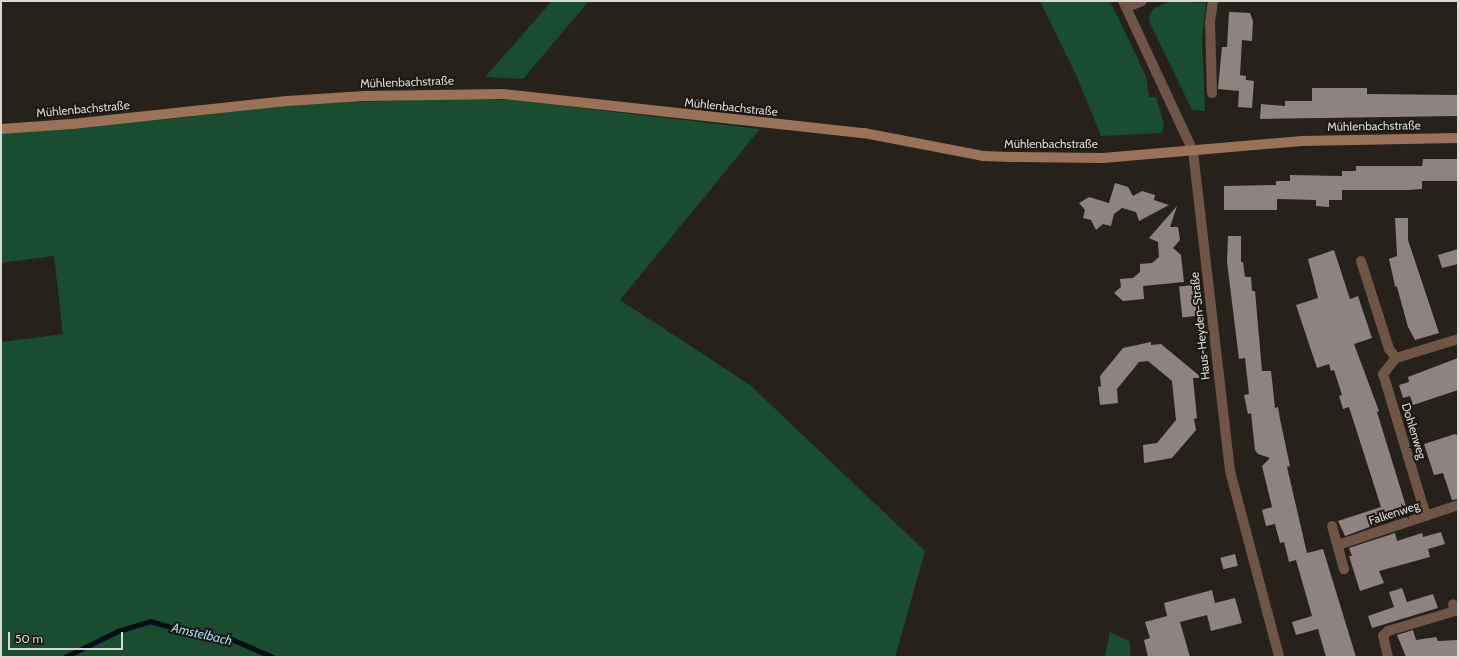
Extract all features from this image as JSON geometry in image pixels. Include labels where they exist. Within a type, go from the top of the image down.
[{"type":"street","points":[[1125,4],[1142,1]]},
{"type":"street","points":[[1212,93],[1210,22],[1213,1]]},
{"type":"street","name":"Haus-Heyden-Straße","points":[[1125,4],[1193,151],[1230,471],[1279,657]]},
{"type":"street","name":"Mühlenbachstraße","points":[[1,129],[79,124],[287,101],[380,96],[503,94],[864,133],[983,156],[1103,158],[1302,141],[1458,138]]},
{"type":"street","points":[[1361,261],[1389,349],[1396,358],[1458,340]]},
{"type":"street","name":"Dohlenweg","points":[[1396,358],[1383,374],[1426,516]]},
{"type":"street","name":"Falkenweg","points":[[1338,545],[1458,505]]},
{"type":"street","points":[[1332,526],[1344,569]]},
{"type":"street","points":[[1388,657],[1382,636],[1388,631],[1455,611],[1453,604]]},
{"type":"green space","points":[[552,1],[589,1],[523,79],[485,77]]},
{"type":"green space","points":[[1040,1],[1110,1],[1146,76],[1149,97],[1156,97],[1164,125],[1162,133],[1101,136],[1077,77]]},
{"type":"green space","points":[[1170,1],[1206,3],[1202,39],[1205,111],[1192,110],[1150,23],[1149,16],[1153,9]]},
{"type":"green space","points":[[459,98],[512,100],[760,129],[620,300],[750,385],[925,551],[895,657],[1,657],[1,342],[63,334],[54,256],[1,263],[1,132],[171,119],[285,105]]},
{"type":"green space","points":[[1110,632],[1129,641],[1131,657],[1105,657]]},
{"type":"building","points":[[1229,12],[1250,13],[1253,21],[1252,41],[1242,40],[1240,75],[1246,76],[1246,80],[1254,81],[1252,108],[1238,107],[1239,91],[1218,89],[1222,47],[1227,47]]},
{"type":"building","points":[[1312,88],[1367,88],[1367,94],[1458,95],[1458,116],[1260,119],[1261,104],[1285,106],[1285,101],[1312,101]]},
{"type":"building","points":[[1423,159],[1458,159],[1458,181],[1422,181],[1422,189],[1342,190],[1342,200],[1329,200],[1329,207],[1316,206],[1316,200],[1277,199],[1277,210],[1224,210],[1224,186],[1276,185],[1276,181],[1290,181],[1290,175],[1342,176],[1342,171],[1356,171],[1356,166],[1422,166]]},
{"type":"building","points":[[1115,183],[1128,187],[1133,196],[1142,191],[1155,195],[1154,200],[1169,205],[1139,221],[1136,212],[1122,208],[1114,214],[1111,226],[1103,224],[1096,230],[1091,220],[1083,218],[1085,210],[1079,203],[1089,197],[1109,203]]},
{"type":"building","points":[[1177,206],[1170,227],[1178,227],[1180,240],[1173,248],[1181,255],[1184,282],[1143,286],[1144,299],[1123,301],[1114,293],[1121,287],[1120,279],[1133,278],[1140,272],[1140,264],[1152,263],[1159,257],[1158,242],[1149,238]]},
{"type":"building","points":[[1395,218],[1408,218],[1408,240],[1439,333],[1415,340],[1408,327],[1397,287],[1395,286],[1389,259],[1397,256]]},
{"type":"building","points":[[1228,236],[1241,236],[1241,262],[1243,262],[1245,277],[1251,277],[1252,291],[1255,291],[1262,371],[1271,371],[1275,408],[1278,407],[1290,466],[1287,467],[1307,553],[1323,549],[1356,657],[1326,657],[1318,629],[1296,635],[1292,622],[1312,616],[1296,560],[1289,562],[1284,542],[1280,543],[1275,524],[1266,526],[1262,510],[1272,507],[1262,466],[1270,458],[1258,454],[1255,450],[1251,413],[1248,414],[1244,395],[1249,394],[1245,358],[1239,359],[1227,262]]},
{"type":"building","points":[[1458,249],[1458,264],[1442,268],[1438,255]]},
{"type":"building","points":[[1334,250],[1350,299],[1358,296],[1372,338],[1354,344],[1379,411],[1377,412],[1408,513],[1345,536],[1338,521],[1381,507],[1349,407],[1343,409],[1339,396],[1342,395],[1334,370],[1331,371],[1329,364],[1317,368],[1296,305],[1318,298],[1308,259]]},
{"type":"building","points":[[1194,285],[1197,316],[1182,317],[1179,287]]},
{"type":"building","points":[[1151,342],[1151,345],[1161,344],[1202,378],[1193,378],[1197,418],[1194,419],[1196,430],[1172,458],[1144,463],[1143,445],[1157,443],[1176,420],[1172,381],[1148,361],[1139,362],[1117,389],[1118,403],[1100,405],[1098,387],[1101,386],[1100,376],[1123,348]]},
{"type":"building","points":[[1458,358],[1458,390],[1413,405],[1410,396],[1403,398],[1399,385],[1409,382],[1408,377]]},
{"type":"building","points":[[1455,434],[1458,436],[1458,499],[1452,500],[1443,473],[1434,475],[1424,444]]},
{"type":"building","points":[[1441,532],[1445,544],[1428,549],[1430,557],[1379,571],[1384,583],[1360,591],[1349,556],[1352,556],[1349,548],[1395,533],[1397,541],[1422,533],[1423,537]]},
{"type":"building","points":[[1235,554],[1238,566],[1223,569],[1220,558]]},
{"type":"building","points":[[1402,588],[1407,602],[1433,594],[1438,608],[1372,628],[1368,616],[1394,607],[1389,592]]},
{"type":"building","points":[[1212,590],[1215,603],[1235,598],[1242,623],[1211,631],[1207,615],[1180,622],[1190,657],[1148,657],[1144,640],[1150,638],[1145,622],[1167,616],[1164,603]]},
{"type":"building","points":[[1413,630],[1416,640],[1436,637],[1438,641],[1458,640],[1458,657],[1406,657],[1397,635]]},
{"type":"waterway","name":"Amstelbach","points":[[65,657],[118,631],[150,621],[206,637],[227,637],[273,657]]}]
